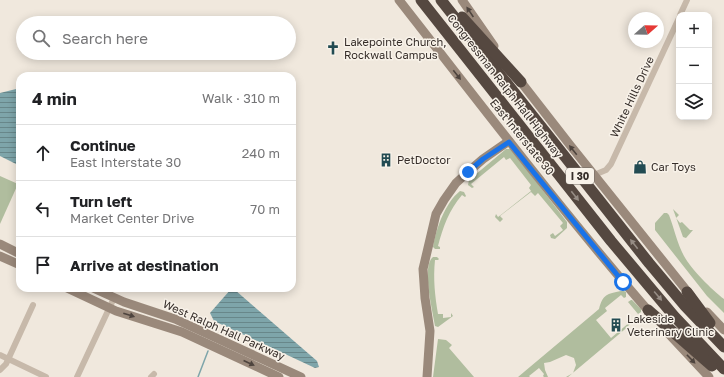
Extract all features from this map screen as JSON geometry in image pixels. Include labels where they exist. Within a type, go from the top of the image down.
[{"type":"highway","name":"Congressman Ralph Hall Highway","points":[[421,0],[611,241],[674,316],[724,369]]},
{"type":"highway","name":"Congressman Ralph Hall Highway","points":[[441,0],[649,263],[724,347]]},
{"type":"highway","points":[[446,0],[521,82]]},
{"type":"highway","points":[[687,292],[724,340]]},
{"type":"highway","points":[[648,310],[724,376]]},
{"type":"main road","name":"East Interstate 30","points":[[399,0],[509,142],[648,310],[690,358],[709,377]]},
{"type":"main road","points":[[462,0],[521,82],[594,175],[687,292],[724,330]]},
{"type":"main road","points":[[427,377],[430,331],[425,298],[423,269],[436,214],[456,183],[483,159],[509,142]]},
{"type":"main road","points":[[0,244],[16,252]]},
{"type":"main road","points":[[0,256],[16,264]]},
{"type":"main road","name":"West Ralph Hall Parkway","points":[[76,292],[109,308],[182,332],[279,377]]},
{"type":"main road","name":"West Ralph Hall Parkway","points":[[101,292],[114,298],[175,319],[301,377]]},
{"type":"street","points":[[681,12],[687,0]]},
{"type":"street","name":"White Hills Drive","points":[[594,175],[606,170],[611,164],[676,24]]},
{"type":"street","points":[[77,377],[114,298]]},
{"type":"street","points":[[0,370],[6,364],[34,305]]},
{"type":"street","points":[[0,355],[46,377]]},
{"type":"green space","points":[[506,149],[511,149],[567,222],[567,228],[555,239],[551,238],[550,235],[553,233],[555,236],[563,230],[560,226],[563,223],[538,193],[535,196],[531,192],[500,216],[503,219],[500,222],[495,217],[496,214],[498,217],[531,191],[529,188],[531,185],[510,158],[506,160],[504,157],[471,184],[474,187],[472,188],[468,185],[469,180]]},
{"type":"green space","points":[[0,176],[16,183],[16,188],[0,224]]},
{"type":"green space","points":[[460,191],[464,192],[466,196],[465,197],[462,195],[453,207],[442,232],[438,246],[440,249],[435,249],[433,247],[434,240],[442,217],[450,202]]},
{"type":"green space","points":[[673,209],[679,215],[676,218]]},
{"type":"green space","points":[[664,213],[669,215],[679,246],[687,261],[702,279],[724,299],[724,313],[707,296],[655,230],[655,223]]},
{"type":"green space","points":[[676,218],[680,223],[682,222],[690,230],[693,230],[686,238],[683,237]]},
{"type":"green space","points":[[433,257],[437,257],[439,259],[435,260],[434,274],[438,314],[443,314],[443,318],[451,317],[451,313],[453,316],[438,327],[435,326],[428,279],[428,270]]},
{"type":"green space","points":[[621,291],[626,292],[626,297],[624,298],[621,295],[605,308],[607,311],[596,320],[611,338],[630,322],[630,324],[573,373],[576,365],[574,358],[566,355],[544,363],[548,377],[543,376],[544,374],[539,368],[529,376],[530,377],[518,377],[599,309],[602,300],[606,296]]},
{"type":"green space","points":[[631,300],[641,309],[641,312],[638,314],[628,302]]},
{"type":"green space","points":[[438,339],[446,340],[452,345],[449,348],[474,377],[433,377]]},
{"type":"water","points":[[16,89],[16,164],[0,156],[0,93]]},
{"type":"water","points":[[228,292],[237,292],[317,361],[319,367],[315,368],[214,321],[210,313]]},
{"type":"waterway","points":[[198,377],[208,351]]},
{"type":"place","name":"Lakepointe Church, Rockwall Campus","points":[[333,48]]},
{"type":"place","name":"PetDoctor","points":[[386,160]]},
{"type":"place","name":"Car Toys","points":[[640,167]]},
{"type":"place","name":"Lakeside Veterinary Clinic","points":[[616,325]]},
{"type":"route","points":[[468,172],[483,159],[509,142],[623,282]]}]
